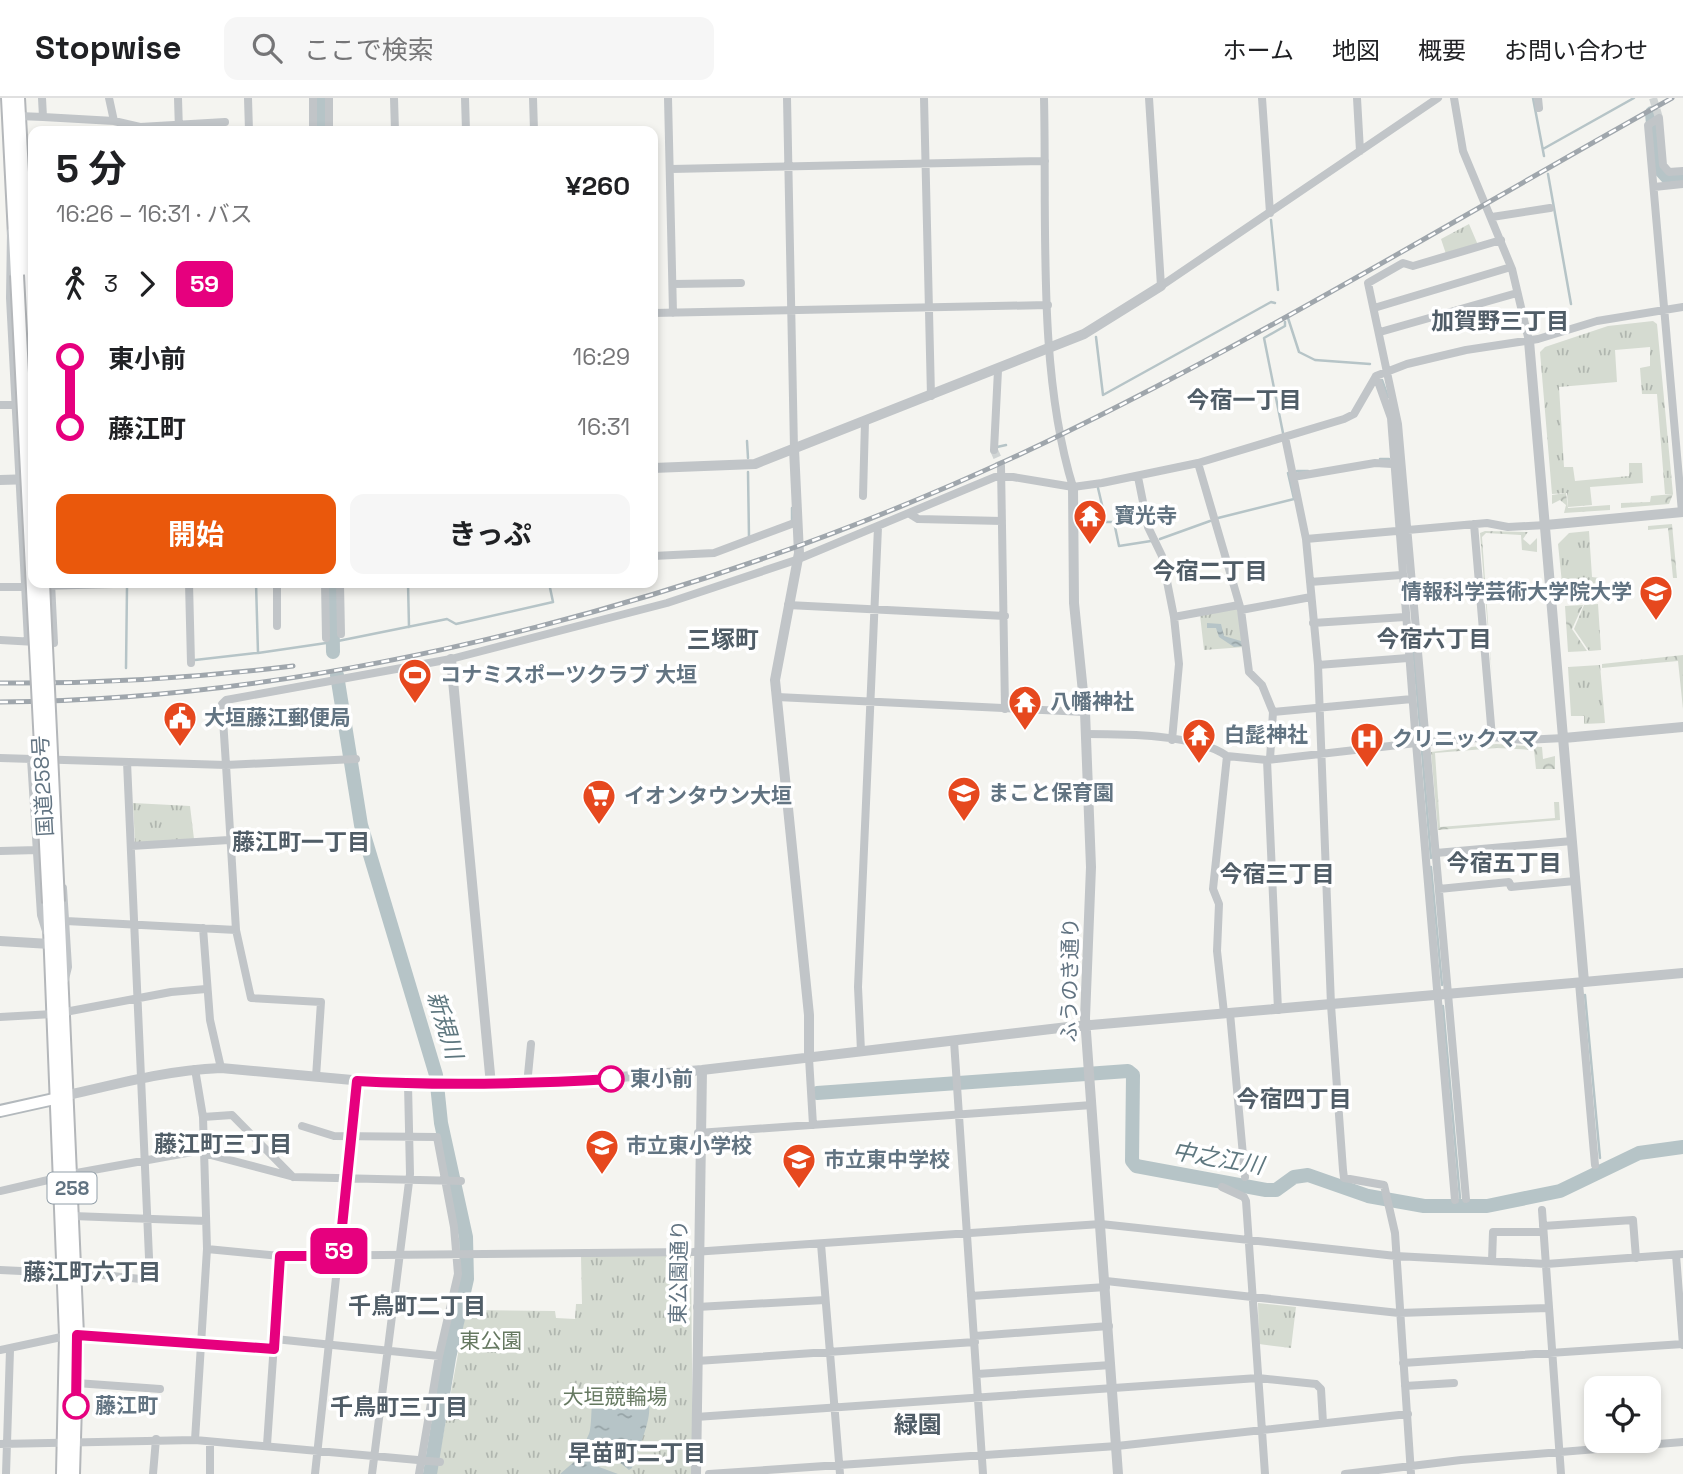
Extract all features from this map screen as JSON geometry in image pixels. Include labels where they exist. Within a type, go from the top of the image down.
[{"type":"highway","name":"国道258号","points":[[8,98],[28,302]]},
{"type":"highway","name":"国道258号","points":[[18,98],[28,183],[20,221]]},
{"type":"highway","name":"国道258号","points":[[26,272],[28,317]]},
{"type":"highway","name":"国道258号","points":[[40,588],[54,903],[63,991],[59,1013]]},
{"type":"highway","name":"国道258号","points":[[48,588],[54,903],[50,944],[59,1013],[64,1096],[69,1273],[76,1383],[70,1442],[63,1474]]},
{"type":"highway","name":"国道258号","points":[[66,1176],[73,1216],[69,1273]]},
{"type":"highway","name":"国道258号","points":[[72,1335],[70,1442],[73,1474]]},
{"type":"main road","points":[[0,1111],[64,1096]]},
{"type":"street","points":[[42,98],[43,117]]},
{"type":"street","points":[[109,98],[114,121]]},
{"type":"street","points":[[178,98],[179,126]]},
{"type":"street","points":[[248,98],[249,126]]},
{"type":"street","points":[[313,98],[313,126]]},
{"type":"street","points":[[328,98],[329,126]]},
{"type":"street","points":[[394,98],[395,126]]},
{"type":"street","points":[[465,98],[466,126]]},
{"type":"street","points":[[533,98],[534,126]]},
{"type":"street","points":[[668,98],[673,313]]},
{"type":"street","points":[[787,98],[794,449],[799,553],[775,680],[809,1015],[813,1125]]},
{"type":"street","points":[[924,98],[931,396]]},
{"type":"street","points":[[1044,98],[1050,349],[1059,431],[1073,487]]},
{"type":"street","points":[[1150,98],[1161,286]]},
{"type":"street","points":[[1262,98],[1270,213]]},
{"type":"street","points":[[1357,98],[1360,151]]},
{"type":"street","points":[[658,468],[745,465],[794,449],[1050,349],[1104,323],[1438,98]]},
{"type":"street","points":[[1454,98],[1463,150],[1473,181],[1492,217],[1511,267],[1529,341],[1564,738],[1595,1165]]},
{"type":"street","points":[[1538,98],[1539,108]]},
{"type":"street","points":[[19,116],[114,121],[136,126]]},
{"type":"street","points":[[194,126],[225,122]]},
{"type":"street","points":[[1306,539],[1475,524],[1546,525],[1682,512],[1654,187],[1653,122],[1662,165],[1670,172],[1683,171]]},
{"type":"street","points":[[671,169],[1045,161]]},
{"type":"street","points":[[1654,187],[1683,184]]},
{"type":"street","points":[[1492,217],[1550,208]]},
{"type":"street","points":[[28,231],[20,221],[9,238],[14,405],[28,641]]},
{"type":"street","points":[[1466,1199],[1396,410],[1385,372],[1387,358],[1368,283],[1404,263],[1413,265],[1501,240]]},
{"type":"street","points":[[26,272],[28,252]]},
{"type":"street","points":[[1374,308],[1511,267]]},
{"type":"street","points":[[673,284],[741,283]]},
{"type":"street","points":[[1380,331],[1517,293]]},
{"type":"street","points":[[0,305],[10,307]]},
{"type":"street","points":[[658,313],[1048,305]]},
{"type":"street","points":[[316,1077],[321,1002],[251,998],[236,930],[222,704],[226,700],[451,659],[667,603],[796,560],[1000,477],[1073,487],[1138,477],[1198,463],[1354,414],[1376,376],[1385,372],[1448,354],[1529,341],[1597,321],[1683,307]]},
{"type":"street","points":[[994,450],[998,370]]},
{"type":"street","points":[[1376,376],[1391,418],[1401,575],[1455,1200]]},
{"type":"street","points":[[0,405],[28,404]]},
{"type":"street","points":[[863,495],[865,421]]},
{"type":"street","points":[[1286,437],[1306,539],[1318,665],[1331,1005],[1344,1178],[1384,1185],[1395,1233],[1411,1470]]},
{"type":"street","points":[[1198,463],[1240,608],[1249,672],[1262,685],[1273,712],[1269,760],[1278,1010]]},
{"type":"street","points":[[1293,477],[1375,463],[1392,464]]},
{"type":"street","points":[[1001,466],[1005,709]]},
{"type":"street","points":[[1138,477],[1148,527],[1162,556],[1174,617],[1179,664],[1172,740]]},
{"type":"street","points":[[0,480],[28,480]]},
{"type":"street","name":"ふうのき通り","points":[[1073,487],[1074,603],[1085,712],[1091,867],[1086,1026],[1118,1474]]},
{"type":"street","points":[[910,514],[918,519],[1002,521]]},
{"type":"street","points":[[658,555],[714,554],[797,522]]},
{"type":"street","points":[[1475,524],[1492,737]]},
{"type":"street","points":[[861,1051],[858,988],[878,527]]},
{"type":"street","points":[[1310,582],[1401,575]]},
{"type":"street","points":[[0,587],[28,586]]},
{"type":"street","points":[[0,640],[54,643],[48,588]]},
{"type":"street","points":[[189,588],[191,663]]},
{"type":"street","points":[[277,588],[277,626]]},
{"type":"street","points":[[325,588],[326,638]]},
{"type":"street","points":[[340,588],[341,634]]},
{"type":"street","points":[[1174,617],[1311,597]]},
{"type":"street","points":[[788,606],[1005,616]]},
{"type":"street","points":[[1313,623],[1405,617]]},
{"type":"street","points":[[1318,665],[1408,658]]},
{"type":"street","points":[[451,659],[491,1085]]},
{"type":"street","points":[[777,697],[1085,712]]},
{"type":"street","points":[[1273,712],[1412,699]]},
{"type":"street","points":[[1085,734],[1172,740],[1220,751],[1227,756],[1269,760],[1416,743],[1492,737],[1524,740],[1564,738],[1683,727]]},
{"type":"street","points":[[1227,756],[1213,889],[1219,904],[1217,951],[1227,1013],[1245,1177]]},
{"type":"street","points":[[0,758],[226,765],[356,759]]},
{"type":"street","points":[[0,941],[50,944],[41,915],[31,759]]},
{"type":"street","points":[[54,759],[68,967],[63,991]]},
{"type":"street","points":[[0,1270],[150,1280],[127,762]]},
{"type":"street","points":[[131,846],[229,840]]},
{"type":"street","points":[[1436,853],[1572,841]]},
{"type":"street","points":[[0,852],[38,850]]},
{"type":"street","points":[[1439,889],[1509,882],[1511,887],[1575,881]]},
{"type":"street","points":[[66,921],[236,930]]},
{"type":"street","points":[[203,928],[206,989],[221,1068]]},
{"type":"street","points":[[64,1096],[143,1077],[221,1068],[408,1084],[527,1085],[702,1070],[1086,1026],[1683,973]]},
{"type":"street","points":[[0,1017],[59,1013],[139,997],[206,989]]},
{"type":"street","points":[[954,1041],[984,1474]]},
{"type":"street","points":[[527,1085],[531,1044]]},
{"type":"street","points":[[195,1069],[203,1117],[207,1249],[195,1440]]},
{"type":"street","name":"東公園通り","points":[[696,1474],[698,1133],[702,1070]]},
{"type":"street","points":[[315,1474],[357,1081]]},
{"type":"street","points":[[372,1474],[410,1180],[408,1084]]},
{"type":"street","points":[[698,1133],[1092,1105]]},
{"type":"street","points":[[203,1117],[232,1115],[294,1177]]},
{"type":"street","points":[[302,1126],[334,1136],[437,1137],[459,1254],[458,1274],[439,1356],[419,1474]]},
{"type":"street","points":[[0,1191],[146,1160],[203,1152],[294,1177],[461,1181]]},
{"type":"street","points":[[1223,1187],[1244,1197],[1265,1474]]},
{"type":"street","points":[[1542,1210],[1561,1474]]},
{"type":"street","points":[[73,1216],[206,1221]]},
{"type":"street","points":[[1492,1261],[1493,1232],[1633,1220],[1636,1258]]},
{"type":"street","points":[[207,1249],[280,1256],[699,1252],[1101,1224],[1396,1256],[1546,1264],[1680,1254],[1683,1344],[1403,1363]]},
{"type":"street","points":[[821,1244],[840,1470]]},
{"type":"street","points":[[268,1445],[280,1256]]},
{"type":"street","points":[[971,1296],[1106,1284],[1399,1313],[1549,1308]]},
{"type":"street","points":[[697,1307],[825,1300]]},
{"type":"street","points":[[697,1361],[829,1353],[1109,1326]]},
{"type":"street","points":[[6,1474],[3,1444],[5,1350],[72,1335],[274,1349]]},
{"type":"street","points":[[275,1339],[439,1356]]},
{"type":"street","points":[[977,1374],[1111,1365]]},
{"type":"street","points":[[696,1417],[1258,1378],[1316,1384],[1321,1389],[1323,1423]]},
{"type":"street","points":[[76,1383],[160,1389]]},
{"type":"street","points":[[1405,1386],[1454,1383]]},
{"type":"street","points":[[709,1474],[840,1470],[982,1455],[1116,1446],[1408,1413]]},
{"type":"street","points":[[152,1474],[156,1439]]},
{"type":"street","points":[[3,1444],[195,1440],[440,1462]]},
{"type":"street","points":[[210,1441],[210,1474]]},
{"type":"street","points":[[1345,1474],[1411,1470],[1559,1451],[1683,1442]]},
{"type":"green space","points":[[1469,224],[1478,245],[1446,254],[1441,239]]},
{"type":"green space","points":[[1653,321],[1657,324],[1673,494],[1665,494],[1657,394],[1642,394],[1640,368],[1650,366],[1650,347],[1615,350],[1617,382],[1559,387],[1564,467],[1573,467],[1575,481],[1629,476],[1629,463],[1642,463],[1643,483],[1590,487],[1592,505],[1568,507],[1567,493],[1552,494],[1540,352],[1545,347],[1608,326]]},
{"type":"green space","points":[[1566,493],[1568,508],[1610,505],[1610,510],[1564,513],[1566,505],[1560,500],[1552,504],[1552,495]]},
{"type":"green space","points":[[1673,494],[1669,504],[1621,508],[1621,503],[1650,502],[1651,496]]},
{"type":"green space","points":[[1672,524],[1677,578],[1673,578],[1668,528],[1648,530],[1648,526]]},
{"type":"green space","points":[[1589,531],[1592,577],[1600,578],[1601,591],[1563,593],[1558,544],[1569,533]]},
{"type":"green space","points":[[1528,532],[1523,539],[1530,545],[1537,538],[1537,552],[1522,550],[1521,535],[1486,533],[1482,537],[1492,678],[1480,533]]},
{"type":"green space","points":[[1598,604],[1601,650],[1589,651],[1574,629],[1584,605]]},
{"type":"green space","points":[[1583,605],[1572,629],[1587,651],[1568,652],[1565,606]]},
{"type":"green space","points":[[1237,608],[1244,647],[1204,650],[1200,615]]},
{"type":"green space","points":[[1683,655],[1683,709],[1678,661],[1602,668],[1602,664]]},
{"type":"green space","points":[[1600,665],[1605,723],[1584,724],[1584,716],[1571,716],[1568,667]]},
{"type":"green space","points":[[1496,744],[1542,747],[1543,759],[1555,756],[1555,769],[1536,769],[1534,750],[1497,748],[1435,753],[1440,827],[1555,818],[1554,802],[1559,802],[1560,820],[1438,830],[1431,752]]},
{"type":"green space","points":[[133,803],[190,806],[194,839],[135,843]]},
{"type":"green space","name":"大垣競輪場","points":[[691,1255],[693,1474],[436,1474],[466,1310],[555,1311],[556,1318],[575,1319],[576,1304],[582,1304],[581,1256]]},
{"type":"green space","points":[[1258,1303],[1296,1307],[1291,1348],[1259,1344]]},
{"type":"water","points":[[1207,623],[1221,624],[1224,636],[1241,641],[1243,646],[1234,647],[1219,637],[1216,628],[1207,628]]},
{"type":"water","points":[[616,1384],[634,1386],[644,1393],[649,1403],[646,1429],[629,1470],[608,1453],[592,1453],[585,1446],[595,1397]]},
{"type":"water","points":[[583,1454],[596,1460],[599,1467],[618,1474],[560,1474]]},
{"type":"waterway","name":"新規川","points":[[319,126],[321,98]]},
{"type":"waterway","points":[[1533,98],[1544,156]]},
{"type":"waterway","points":[[1543,149],[1634,98]]},
{"type":"waterway","points":[[1652,113],[1657,166],[1667,177],[1683,177]]},
{"type":"waterway","points":[[1548,174],[1571,304]]},
{"type":"waterway","points":[[1271,220],[1278,290]]},
{"type":"waterway","points":[[1096,337],[1103,395],[1271,302],[1275,303]]},
{"type":"waterway","points":[[1288,318],[1299,352],[1315,360],[1370,364]]},
{"type":"waterway","points":[[1283,433],[1264,338],[1285,326],[1285,322]]},
{"type":"waterway","points":[[1382,380],[1388,397]]},
{"type":"waterway","points":[[747,441],[748,458]]},
{"type":"waterway","points":[[997,447],[1006,445]]},
{"type":"waterway","points":[[1380,459],[1389,459]]},
{"type":"waterway","points":[[1297,471],[1308,471]]},
{"type":"waterway","points":[[748,472],[749,537]]},
{"type":"waterway","points":[[1218,518],[1294,499],[1288,473]]},
{"type":"waterway","points":[[1098,488],[1106,522],[1114,522],[1119,546],[1151,541]]},
{"type":"waterway","points":[[792,508],[792,521]]},
{"type":"waterway","points":[[1160,539],[1210,521]]},
{"type":"waterway","points":[[126,668],[127,588]]},
{"type":"waterway","points":[[256,588],[258,653],[333,642],[447,619],[456,624],[553,602],[550,588]]},
{"type":"waterway","name":"新規川","points":[[332,588],[333,652]]},
{"type":"waterway","points":[[408,588],[409,627]]},
{"type":"waterway","points":[[1412,634],[1421,738]]},
{"type":"waterway","points":[[195,660],[257,653]]},
{"type":"waterway","name":"新規川","points":[[337,675],[361,825],[436,1075],[441,1123],[466,1237],[467,1279],[449,1358],[430,1474]]},
{"type":"waterway","points":[[1422,751],[1431,858]]},
{"type":"waterway","points":[[1431,867],[1442,985]]},
{"type":"waterway","points":[[1585,995],[1600,1158]]},
{"type":"waterway","points":[[1443,1006],[1460,1198]]},
{"type":"waterway","name":"中之江川","points":[[817,1093],[1128,1071],[1133,1075],[1132,1161],[1136,1166],[1266,1190],[1276,1190],[1294,1177],[1308,1175],[1368,1196],[1424,1206],[1487,1206],[1560,1191],[1639,1153],[1683,1147]]},
{"type":"tunnel","points":[[1653,98],[1659,118]]},
{"type":"tunnel","points":[[994,450],[1001,466]]},
{"type":"railway","points":[[0,702],[132,696],[266,681],[401,658],[536,627],[670,589],[800,545],[926,496],[1046,442],[1126,402],[1361,275],[1672,98]]},
{"type":"railway","points":[[0,683],[146,679],[293,666]]},
{"type":"bus line","name":"59","points":[[76,1406],[77,1335],[274,1349],[280,1256],[339,1256],[357,1081],[432,1085],[527,1085],[611,1079]]},
{"type":"place","name":"寶光寺","points":[[1090,546]]},
{"type":"place","name":"情報科学芸術大学院大学","points":[[1656,622]]},
{"type":"place","name":"コナミスポーツクラブ 大垣","points":[[415,705]]},
{"type":"place","name":"八幡神社","points":[[1025,732]]},
{"type":"place","name":"大垣藤江郵便局","points":[[180,748]]},
{"type":"place","name":"白髭神社","points":[[1199,765]]},
{"type":"place","name":"クリニックママ","points":[[1367,769]]},
{"type":"place","name":"まこと保育園","points":[[964,823]]},
{"type":"place","name":"イオンタウン大垣","points":[[599,826]]},
{"type":"place","name":"東小前","points":[[611,1079]]},
{"type":"place","name":"市立東小学校","points":[[602,1176]]},
{"type":"place","name":"市立東中学校","points":[[799,1190]]},
{"type":"place","name":"藤江町","points":[[76,1406]]},
{"type":"district","name":"加賀野三丁目","points":[[1500,321]]},
{"type":"district","name":"今宿一丁目","points":[[1244,400]]},
{"type":"district","name":"今宿二丁目","points":[[1210,571]]},
{"type":"district","name":"今宿六丁目","points":[[1434,639]]},
{"type":"district","name":"三塚町","points":[[723,640]]},
{"type":"district","name":"藤江町一丁目","points":[[301,842]]},
{"type":"district","name":"今宿五丁目","points":[[1504,863]]},
{"type":"district","name":"今宿三丁目","points":[[1277,874]]},
{"type":"district","name":"今宿四丁目","points":[[1294,1099]]},
{"type":"district","name":"藤江町三丁目","points":[[223,1144]]},
{"type":"district","name":"藤江町六丁目","points":[[92,1272]]},
{"type":"district","name":"千鳥町二丁目","points":[[417,1306]]},
{"type":"district","name":"千鳥町三丁目","points":[[399,1407]]},
{"type":"district","name":"緑園","points":[[918,1425]]},
{"type":"district","name":"早苗町二丁目","points":[[637,1453]]},
{"type":"park label","name":"東公園","points":[[491,1341]]}]
